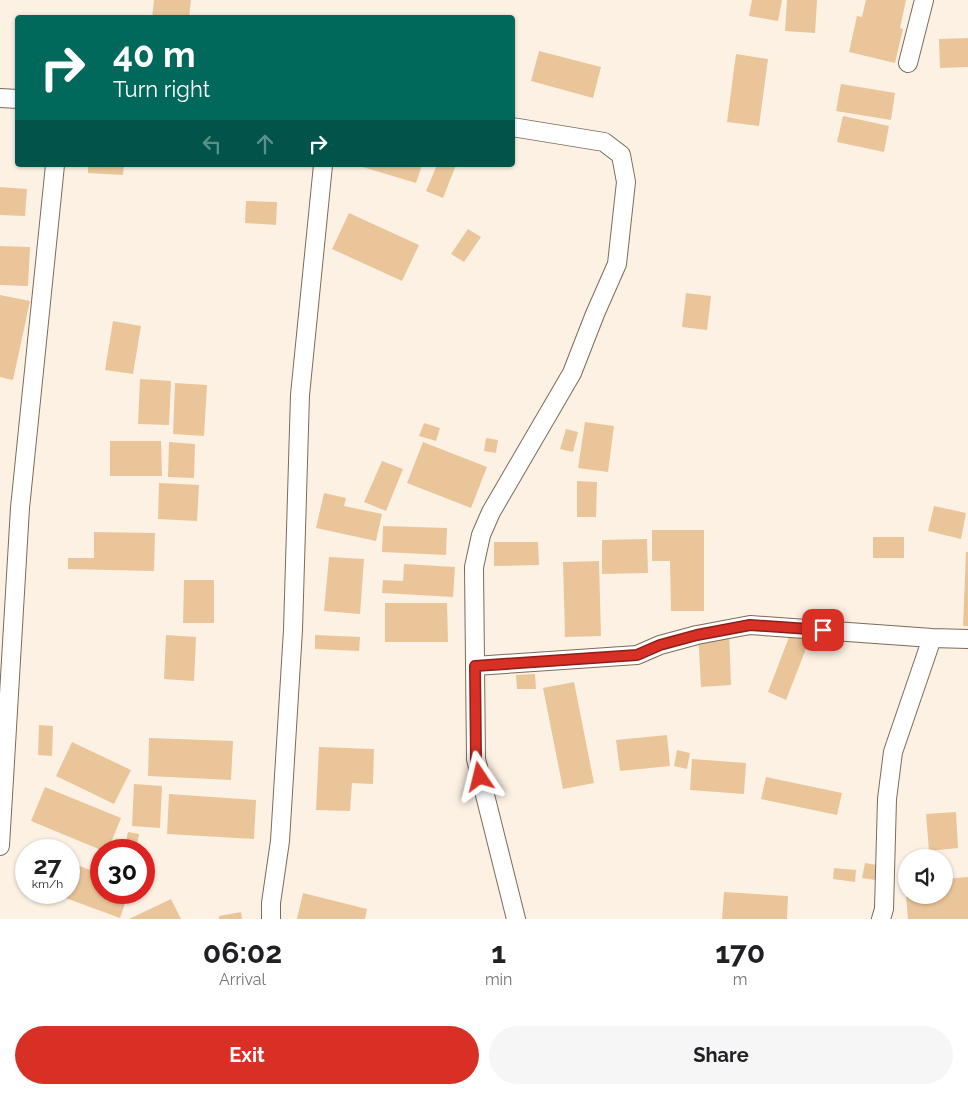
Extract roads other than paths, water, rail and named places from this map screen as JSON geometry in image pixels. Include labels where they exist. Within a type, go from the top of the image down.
[{"type":"street","points":[[908,63],[924,0]]},
{"type":"street","points":[[0,98],[15,99]]},
{"type":"street","points":[[515,127],[604,142],[622,155],[626,182],[616,264],[572,373],[491,512],[481,535],[474,567],[476,759],[516,919]]},
{"type":"street","points":[[0,846],[20,508],[56,167]]},
{"type":"street","points":[[271,919],[271,903],[280,841],[294,630],[300,395],[324,167]]},
{"type":"street","points":[[475,666],[637,655],[660,645],[697,635],[750,625],[968,639]]},
{"type":"street","points":[[881,919],[884,909],[887,799],[893,752],[932,638]]}]
